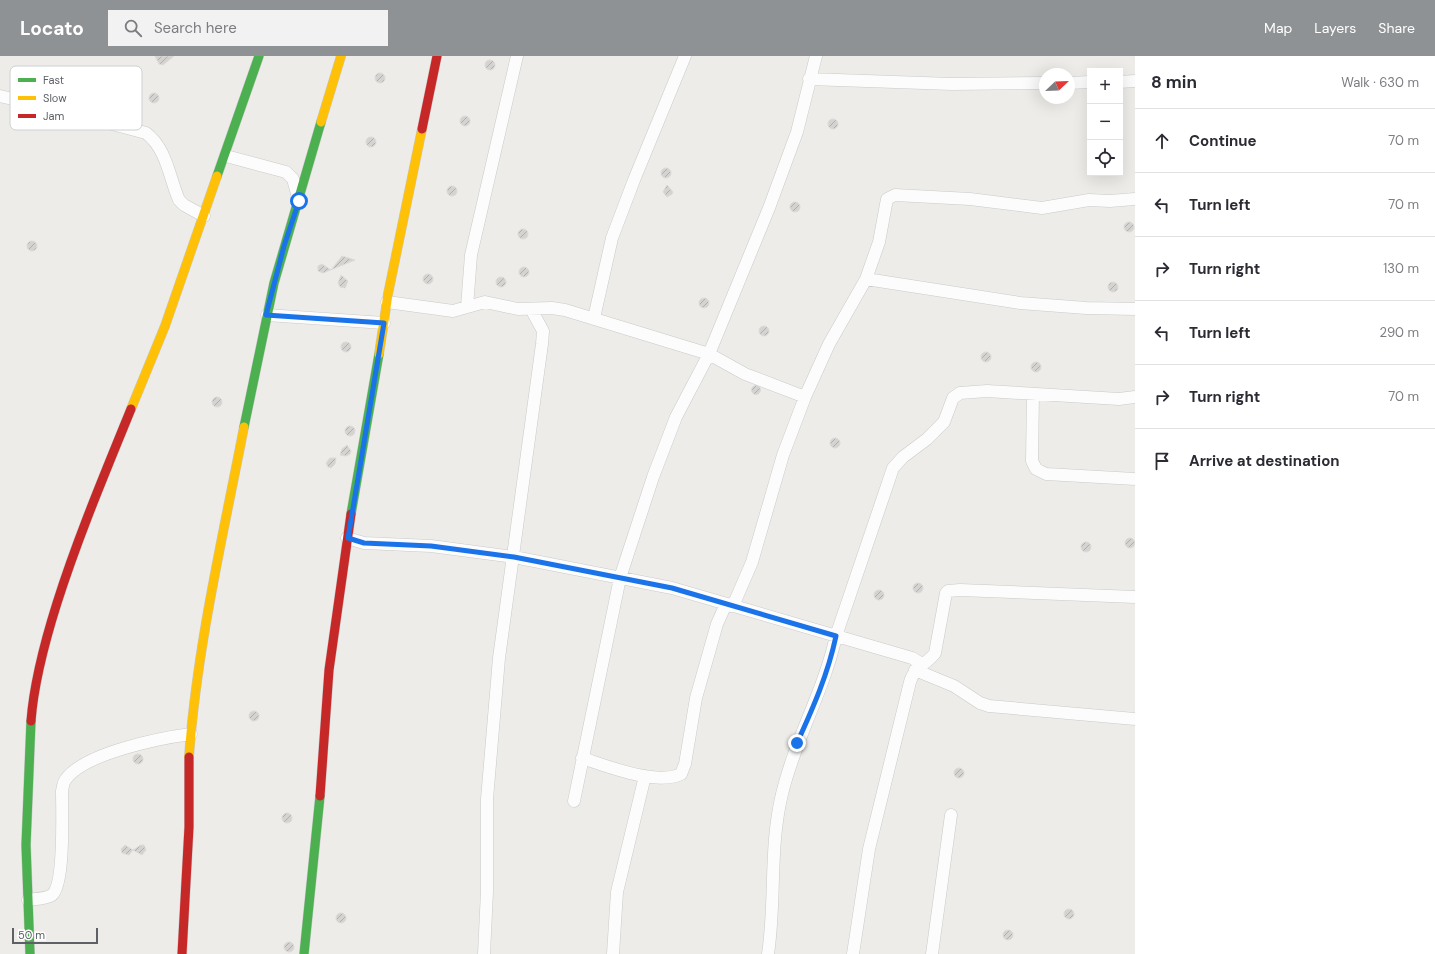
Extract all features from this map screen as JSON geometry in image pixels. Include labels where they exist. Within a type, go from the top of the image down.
[{"type":"street","points":[[30,954],[26,845],[30,736],[32,708],[46,638],[76,546],[166,326],[226,156],[259,56]]},
{"type":"street","points":[[182,954],[189,827],[189,756],[194,705],[210,603],[266,315],[284,246],[299,201],[341,56]]},
{"type":"street","points":[[304,954],[319,804],[329,670],[348,538],[387,302],[437,56]]},
{"type":"street","points":[[467,307],[471,255],[517,56]]},
{"type":"street","points":[[594,318],[612,238],[685,56]]},
{"type":"street","points":[[574,801],[620,578],[653,477],[676,417],[709,354],[788,158],[797,132],[809,79],[816,56]]},
{"type":"street","points":[[809,79],[952,84],[1039,83]]},
{"type":"street","points":[[1075,83],[1087,82]]},
{"type":"street","points":[[1123,82],[1135,82]]},
{"type":"street","points":[[0,96],[10,98]]},
{"type":"street","points":[[135,130],[146,133],[154,139],[160,149],[178,200],[204,216]]},
{"type":"street","points":[[226,156],[286,172],[293,179],[299,201]]},
{"type":"street","points":[[582,758],[635,775],[675,777],[681,774],[685,764],[696,698],[717,624],[728,605],[736,599],[752,562],[783,455],[805,397],[829,344],[866,279],[879,242],[885,203],[890,196],[970,199],[1042,208],[1089,200],[1135,199]]},
{"type":"street","points":[[866,279],[1020,303],[1086,308],[1135,308]]},
{"type":"street","points":[[387,302],[452,311],[485,302],[531,309],[558,309],[594,318],[709,354],[746,374],[805,397]]},
{"type":"street","points":[[484,954],[487,891],[487,799],[499,658],[514,557],[543,332],[531,309]]},
{"type":"street","points":[[266,315],[384,323]]},
{"type":"street","points":[[768,954],[772,922],[774,852],[782,795],[797,743],[819,695],[831,661],[836,636],[893,468],[944,422],[953,398],[960,393],[987,391],[1119,399],[1135,397]]},
{"type":"street","points":[[1033,394],[1032,461],[1036,469],[1046,474],[1135,479]]},
{"type":"street","points":[[348,538],[364,543],[431,546],[514,557],[672,588],[912,658],[918,667],[954,686],[980,703],[989,706],[1135,720]]},
{"type":"street","points":[[853,954],[869,849],[908,688],[918,667],[931,658],[935,653],[940,634],[943,604],[948,591],[960,590],[1135,597]]},
{"type":"street","points":[[28,900],[50,896],[55,891],[60,875],[62,791],[66,779],[87,763],[144,742],[191,734]]},
{"type":"street","points":[[613,954],[617,892],[645,776]]},
{"type":"street","points":[[932,954],[951,815]]},
{"type":"building","points":[[155,56],[174,56],[163,65],[159,64]]},
{"type":"building","points":[[488,60],[492,60],[495,65],[492,70],[488,70],[485,67],[485,63]]},
{"type":"building","points":[[378,73],[382,73],[385,78],[382,83],[378,83],[375,80],[375,76]]},
{"type":"building","points":[[152,93],[156,93],[159,98],[156,103],[152,103],[149,100],[149,96]]},
{"type":"building","points":[[463,116],[467,116],[470,121],[467,126],[463,126],[460,123],[460,119]]},
{"type":"building","points":[[833,119],[838,124],[833,129],[828,124]]},
{"type":"building","points":[[369,137],[373,137],[376,142],[373,147],[369,147],[366,144],[366,140]]},
{"type":"building","points":[[664,168],[668,168],[670,169],[670,177],[664,178],[661,175],[661,171]]},
{"type":"building","points":[[667,185],[673,192],[667,197],[663,192]]},
{"type":"building","points":[[450,186],[454,186],[457,191],[454,196],[450,196],[447,193],[447,189]]},
{"type":"building","points":[[793,202],[797,202],[800,207],[797,212],[793,212],[790,209],[790,205]]},
{"type":"building","points":[[1127,222],[1131,222],[1134,227],[1131,232],[1127,232],[1124,229],[1124,225]]},
{"type":"building","points":[[523,229],[528,234],[523,239],[518,234]]},
{"type":"building","points":[[30,241],[34,241],[37,246],[34,251],[30,251],[27,248],[27,244]]},
{"type":"building","points":[[342,256],[355,260],[331,270]]},
{"type":"building","points":[[322,264],[331,270],[323,273],[318,271],[318,266]]},
{"type":"building","points":[[522,267],[526,267],[529,272],[526,277],[522,277],[519,274],[519,270]]},
{"type":"building","points":[[426,274],[430,274],[433,279],[430,284],[426,284],[423,281],[423,277]]},
{"type":"building","points":[[341,275],[348,281],[345,288],[340,287],[338,283]]},
{"type":"building","points":[[499,277],[503,277],[506,282],[503,287],[499,287],[496,284],[496,280]]},
{"type":"building","points":[[1111,282],[1115,282],[1118,287],[1115,292],[1111,292],[1108,289],[1108,285]]},
{"type":"building","points":[[702,298],[706,298],[709,303],[706,308],[702,308],[699,305],[699,301]]},
{"type":"building","points":[[762,326],[766,326],[769,331],[766,336],[762,336],[759,333],[759,329]]},
{"type":"building","points":[[344,342],[348,342],[351,347],[348,352],[344,352],[341,349],[341,345]]},
{"type":"building","points":[[984,352],[988,352],[991,357],[988,362],[984,362],[981,359],[981,355]]},
{"type":"building","points":[[1034,362],[1038,362],[1041,367],[1038,372],[1034,372],[1031,369],[1031,365]]},
{"type":"building","points":[[754,386],[758,386],[760,390],[758,394],[754,394],[752,392],[752,388]]},
{"type":"building","points":[[215,397],[219,397],[222,402],[219,407],[215,407],[212,404],[212,400]]},
{"type":"building","points":[[348,426],[352,426],[354,427],[354,435],[348,436],[345,433],[345,429]]},
{"type":"building","points":[[833,438],[837,438],[840,443],[837,448],[833,448],[830,445],[830,441]]},
{"type":"building","points":[[347,445],[351,451],[350,454],[346,456],[340,455],[342,449]]},
{"type":"building","points":[[330,458],[336,458],[335,464],[331,468],[328,467],[326,463]]},
{"type":"building","points":[[1128,538],[1132,538],[1135,543],[1132,548],[1128,548],[1125,545],[1125,541]]},
{"type":"building","points":[[1084,542],[1088,542],[1091,547],[1088,552],[1084,552],[1081,549],[1081,545]]},
{"type":"building","points":[[916,583],[920,583],[923,588],[920,593],[916,593],[913,590],[913,586]]},
{"type":"building","points":[[877,590],[881,590],[884,595],[881,600],[877,600],[874,597],[874,593]]},
{"type":"building","points":[[252,711],[256,711],[259,716],[256,721],[252,721],[249,718],[249,714]]},
{"type":"building","points":[[136,754],[140,754],[143,759],[140,764],[136,764],[133,761],[133,757]]},
{"type":"building","points":[[957,768],[961,768],[964,773],[961,778],[957,778],[954,775],[954,771]]},
{"type":"building","points":[[285,813],[289,813],[292,818],[289,823],[285,823],[282,820],[282,816]]},
{"type":"building","points":[[125,845],[133,850],[129,855],[122,853],[121,849]]},
{"type":"building","points":[[141,845],[144,845],[146,850],[142,855],[133,850]]},
{"type":"building","points":[[1067,909],[1071,909],[1074,914],[1071,919],[1067,919],[1064,916],[1064,912]]},
{"type":"building","points":[[339,913],[343,913],[346,918],[343,923],[339,923],[336,920],[336,916]]},
{"type":"building","points":[[1006,930],[1010,930],[1013,935],[1010,940],[1006,940],[1003,937],[1003,933]]},
{"type":"building","points":[[287,942],[291,942],[294,947],[291,952],[287,952],[284,949],[284,945]]},
{"type":"traffic: fast","points":[[217,176],[259,56]]},
{"type":"traffic: fast","points":[[244,427],[274,283],[321,122]]},
{"type":"traffic: fast","points":[[351,514],[379,354]]},
{"type":"traffic: fast","points":[[30,954],[26,845],[31,721]]},
{"type":"traffic: fast","points":[[304,954],[320,796]]},
{"type":"traffic: slow","points":[[321,122],[341,56]]},
{"type":"traffic: slow","points":[[379,354],[388,294],[422,129]]},
{"type":"traffic: slow","points":[[131,409],[165,326],[217,176]]},
{"type":"traffic: slow","points":[[189,757],[204,633],[244,427]]},
{"type":"traffic: jam","points":[[422,129],[437,56]]},
{"type":"traffic: jam","points":[[31,721],[32,706],[41,661],[48,632],[65,578],[131,409]]},
{"type":"traffic: jam","points":[[320,796],[329,670],[351,514]]},
{"type":"traffic: jam","points":[[182,954],[189,827],[189,757]]},
{"type":"route","points":[[299,201],[284,246],[266,315],[384,323],[363,439],[348,538],[364,543],[431,546],[514,557],[672,588],[836,636],[831,661],[819,695],[797,743]]}]
